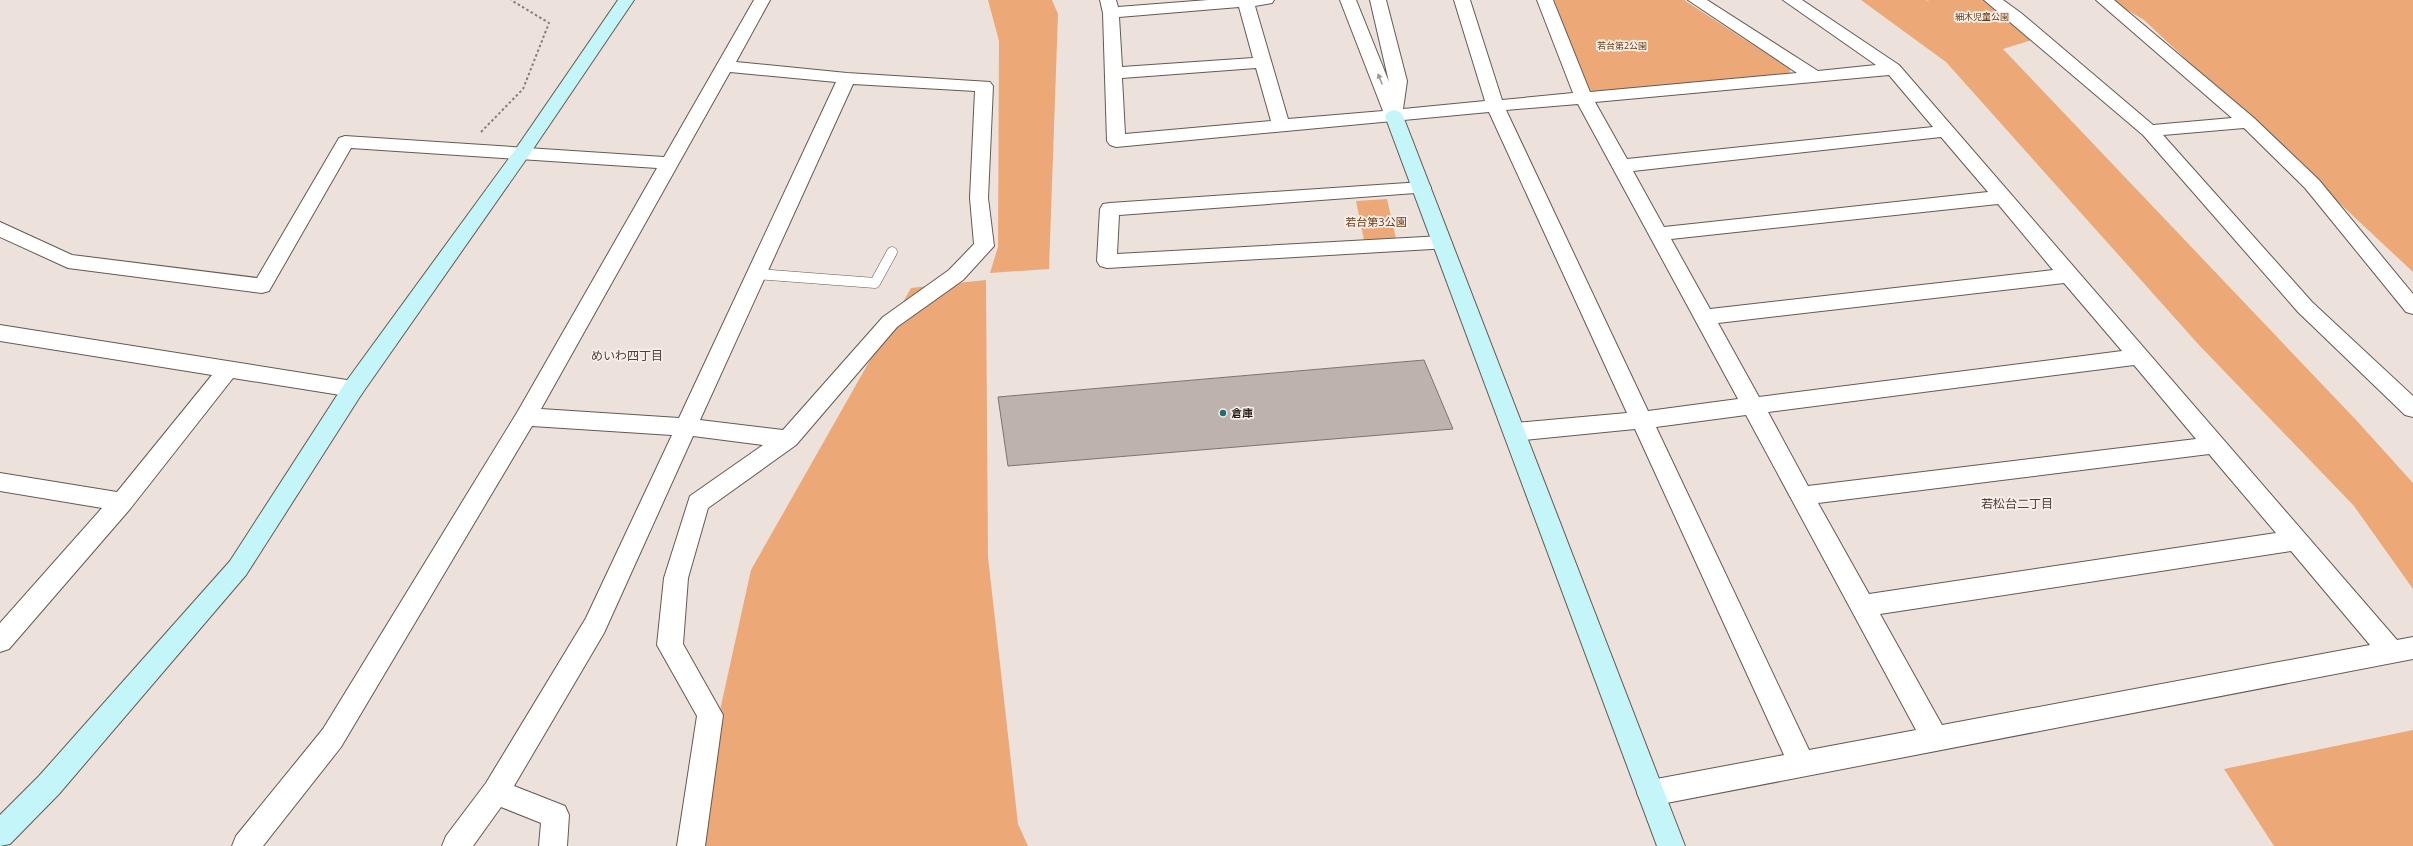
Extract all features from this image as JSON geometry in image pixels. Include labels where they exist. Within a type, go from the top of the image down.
[{"type":"street","points":[[0,834],[49,785],[238,568],[353,389],[521,154],[626,0]]},
{"type":"street","points":[[246,846],[332,738],[526,417],[762,0]]},
{"type":"street","points":[[1266,0],[1110,6],[1116,141],[1893,69]]},
{"type":"street","points":[[1348,0],[1422,188],[1671,846]]},
{"type":"street","points":[[1378,0],[1398,81],[1394,116]]},
{"type":"street","points":[[1462,0],[1495,106],[1802,764]]},
{"type":"street","points":[[1545,0],[1584,98],[1935,739]]},
{"type":"street","points":[[1696,0],[1814,76]]},
{"type":"street","points":[[1791,0],[1893,69],[2296,540],[2402,650]]},
{"type":"street","points":[[1992,0],[2020,20],[2149,131],[2305,307],[2413,409]]},
{"type":"street","points":[[2104,0],[2248,122],[2312,184],[2378,267],[2413,306]]},
{"type":"street","points":[[1246,1],[1280,126]]},
{"type":"street","points":[[1113,73],[1263,62]]},
{"type":"street","points":[[691,846],[710,714],[670,645],[676,578],[698,503],[788,439],[890,322],[956,275],[984,246],[979,198],[984,86],[847,78],[725,66]]},
{"type":"street","points":[[456,846],[496,792],[595,625],[847,78]]},
{"type":"street","points":[[2149,131],[2248,122]]},
{"type":"street","points":[[1621,166],[1946,131]]},
{"type":"street","points":[[0,229],[68,261],[262,286],[345,142],[464,148],[521,154],[670,163]]},
{"type":"street","points":[[1422,188],[1110,209],[1107,261],[1442,243]]},
{"type":"street","points":[[1658,234],[2003,197]]},
{"type":"street","points":[[1704,317],[2069,275]]},
{"type":"street","points":[[0,333],[229,368],[353,389]]},
{"type":"street","points":[[1514,432],[1641,420],[2139,357]]},
{"type":"street","points":[[0,641],[122,502],[229,368]]},
{"type":"street","points":[[526,417],[687,427],[788,439]]},
{"type":"street","points":[[1802,496],[2215,445]]},
{"type":"street","points":[[0,482],[122,502]]},
{"type":"street","points":[[1862,606],[2296,540]]},
{"type":"street","points":[[1651,793],[2402,650]]},
{"type":"street","points":[[496,792],[555,816],[553,846]]},
{"type":"lane","points":[[757,274],[875,283],[892,252]]},
{"type":"path","points":[[464,148],[523,89],[549,23],[511,0]]},
{"type":"green space","points":[[988,0],[1052,0],[1058,14],[1049,269],[990,273],[998,247],[999,41]]},
{"type":"green space","name":"若台第2公園","points":[[1554,0],[1684,0],[1790,69],[1789,77],[1600,95],[1588,89]]},
{"type":"green space","name":"細木児童公園","points":[[1861,0],[1926,0],[1930,3],[1927,0],[1985,0],[2035,39],[2003,49],[2357,421],[2413,483],[2413,589],[2354,506],[2199,345],[1946,62]]},
{"type":"green space","points":[[2111,0],[2413,0],[2413,272],[2144,20]]},
{"type":"green space","name":"若台第3公園","points":[[1387,199],[1397,243],[1365,245],[1356,201]]},
{"type":"green space","points":[[986,280],[988,557],[1018,824],[1028,846],[690,846],[751,570],[911,288]]},
{"type":"green space","points":[[2413,730],[2413,846],[2274,846],[2224,769]]},
{"type":"building","name":"倉庫","points":[[1424,360],[1453,429],[1008,466],[998,397]]},
{"type":"place","name":"倉庫","points":[[1223,413]]},
{"type":"district","name":"めいわ四丁目","points":[[627,356]]},
{"type":"district","name":"若松台二丁目","points":[[2017,504]]}]
